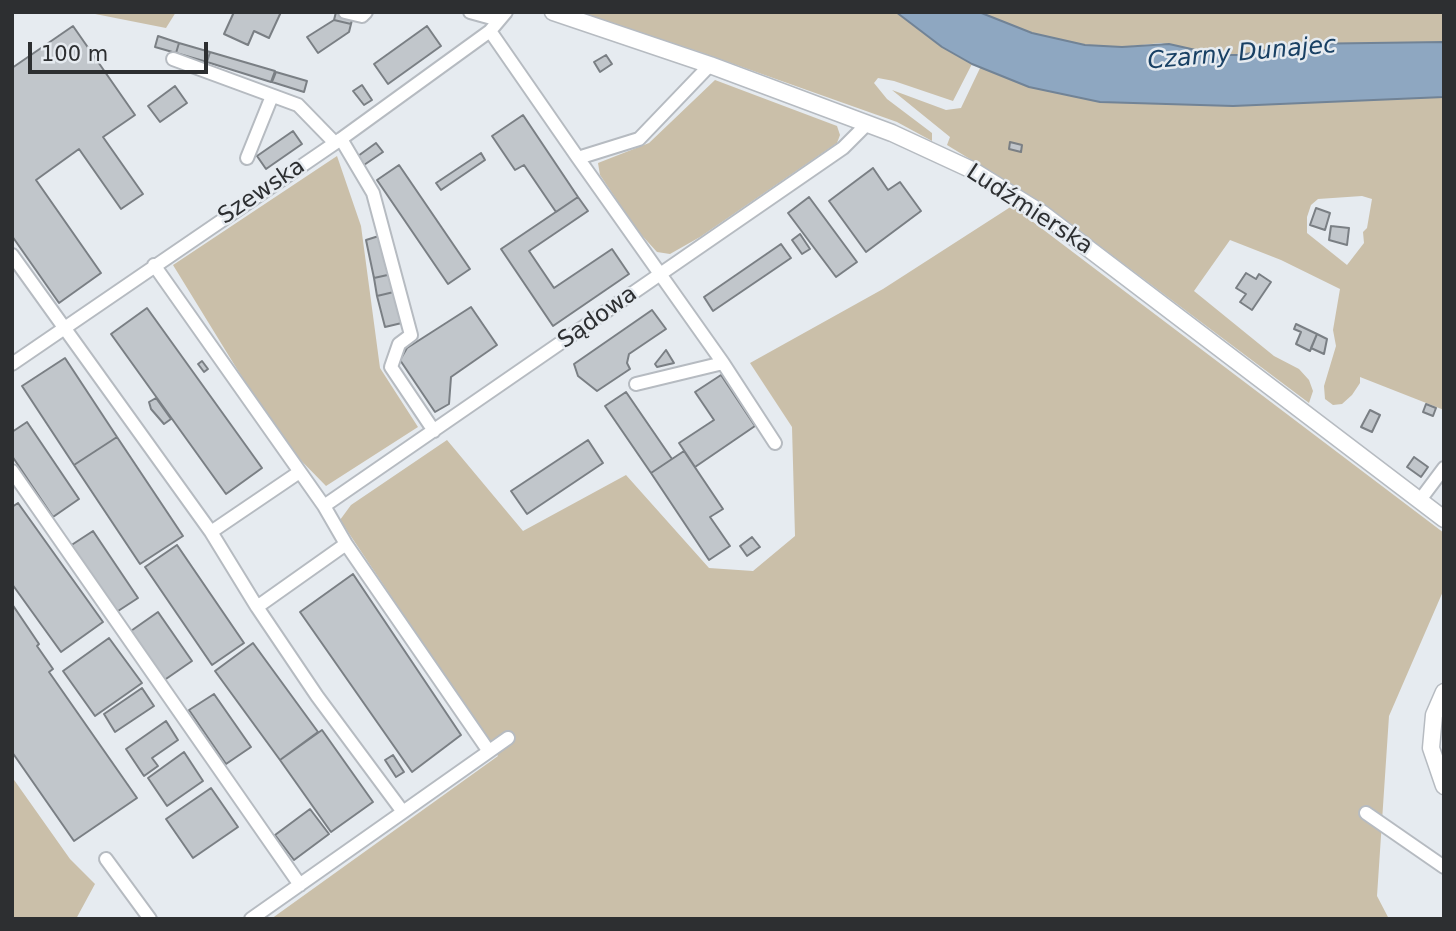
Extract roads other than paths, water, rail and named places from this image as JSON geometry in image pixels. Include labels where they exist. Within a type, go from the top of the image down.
[{"type":"main road","name":"Ludźmierska","points":[[553,12],[710,65],[867,124],[960,164],[1027,203],[1444,519]]},
{"type":"main road","points":[[1444,692],[1434,715],[1431,748],[1444,786]]},
{"type":"street","points":[[345,12],[362,16],[366,12]]},
{"type":"street","points":[[470,12],[503,16]]},
{"type":"street","name":"Szewska","points":[[12,364],[338,141],[490,32],[503,16]]},
{"type":"street","points":[[490,32],[723,363],[775,443]]},
{"type":"street","points":[[173,60],[298,105],[338,141],[373,193],[411,335],[398,344],[391,367],[434,431]]},
{"type":"street","points":[[578,158],[639,139],[710,65]]},
{"type":"street","points":[[247,158],[272,96]]},
{"type":"street","name":"Sądowa","points":[[324,506],[844,148],[867,124]]},
{"type":"street","points":[[12,255],[211,532],[317,696],[402,812]]},
{"type":"street","points":[[154,265],[298,473],[324,506],[346,544],[488,750]]},
{"type":"street","points":[[636,384],[723,363]]},
{"type":"street","points":[[1420,500],[1444,468]]},
{"type":"street","points":[[12,471],[300,885]]},
{"type":"street","points":[[211,532],[298,473]]},
{"type":"street","points":[[257,607],[346,544]]},
{"type":"street","points":[[251,919],[508,738]]},
{"type":"street","points":[[1366,813],[1444,867]]},
{"type":"street","points":[[106,859],[150,919]]},
{"type":"water","points":[[896,12],[979,12],[1032,33],[1085,45],[1122,47],[1169,44],[1218,55],[1241,55],[1297,44],[1444,42],[1444,97],[1233,106],[1100,102],[1029,87],[972,64],[942,47]]},
{"type":"water label","name":"Czarny Dunajec","points":[[1242,54]]}]
